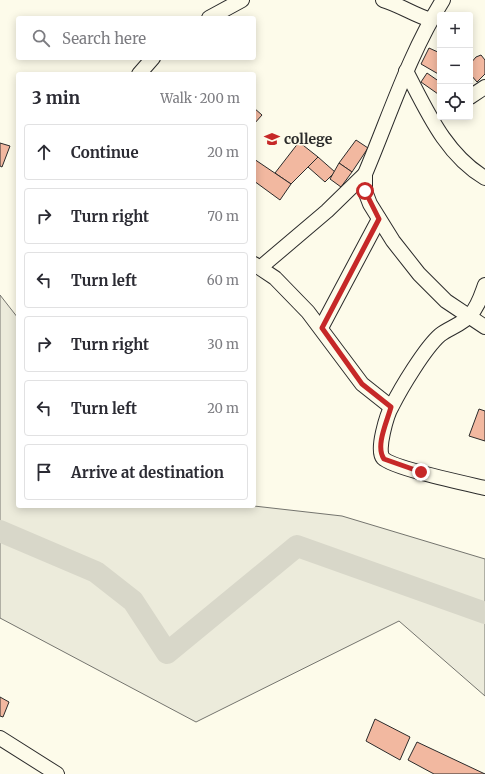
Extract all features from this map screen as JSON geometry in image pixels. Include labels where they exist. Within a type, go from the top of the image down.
[{"type":"street","points":[[213,16],[242,0]]},
{"type":"street","points":[[383,0],[394,3],[415,16],[431,20]]},
{"type":"street","points":[[444,0],[431,20],[406,71],[365,174],[365,191],[379,219],[419,274],[446,301],[485,327]]},
{"type":"street","points":[[141,72],[151,60]]},
{"type":"street","points":[[406,71],[442,138],[457,156],[485,178]]},
{"type":"street","points":[[473,95],[485,87]]},
{"type":"street","points":[[365,174],[327,211],[258,266],[275,278],[322,328],[362,384],[391,407]]},
{"type":"street","points":[[322,328],[379,219]]},
{"type":"street","points":[[485,286],[480,300],[470,316],[449,328],[431,345],[391,407],[381,444],[380,455],[384,459],[434,476],[485,488]]},
{"type":"street","points":[[0,738],[57,774]]},
{"type":"shaded area","points":[[0,295],[16,315],[16,508],[256,508],[256,506],[342,516],[485,559],[485,696],[399,621],[196,722],[0,618]]},
{"type":"building","points":[[429,48],[437,52],[437,73],[421,64]]},
{"type":"building","points":[[481,55],[485,60],[485,74],[477,82],[473,77],[473,60]]},
{"type":"building","points":[[427,73],[437,80],[437,93],[421,82]]},
{"type":"building","points":[[256,110],[262,115],[256,122]]},
{"type":"building","points":[[356,140],[368,148],[352,172],[339,163]]},
{"type":"building","points":[[299,142],[318,157],[291,184],[275,173]]},
{"type":"building","points":[[0,143],[10,146],[2,167],[0,166]]},
{"type":"building","points":[[318,157],[335,172],[325,182],[308,167]]},
{"type":"building","points":[[256,160],[291,184],[280,200],[256,182]]},
{"type":"building","points":[[339,163],[352,172],[341,187],[330,179]]},
{"type":"building","points":[[479,409],[485,411],[485,441],[469,436]]},
{"type":"building","points":[[0,697],[9,702],[3,717],[0,716]]},
{"type":"building","points":[[375,719],[410,737],[400,760],[366,741]]},
{"type":"building","points":[[417,742],[485,774],[434,774],[408,760]]},
{"type":"waterway","points":[[0,531],[96,572],[133,601],[167,653],[297,546],[485,613]]},
{"type":"place","name":"college","points":[[272,139]]},
{"type":"route","points":[[365,191],[370,204],[379,219],[322,328],[362,384],[391,407],[381,444],[380,455],[384,459],[395,464],[421,472]]}]
